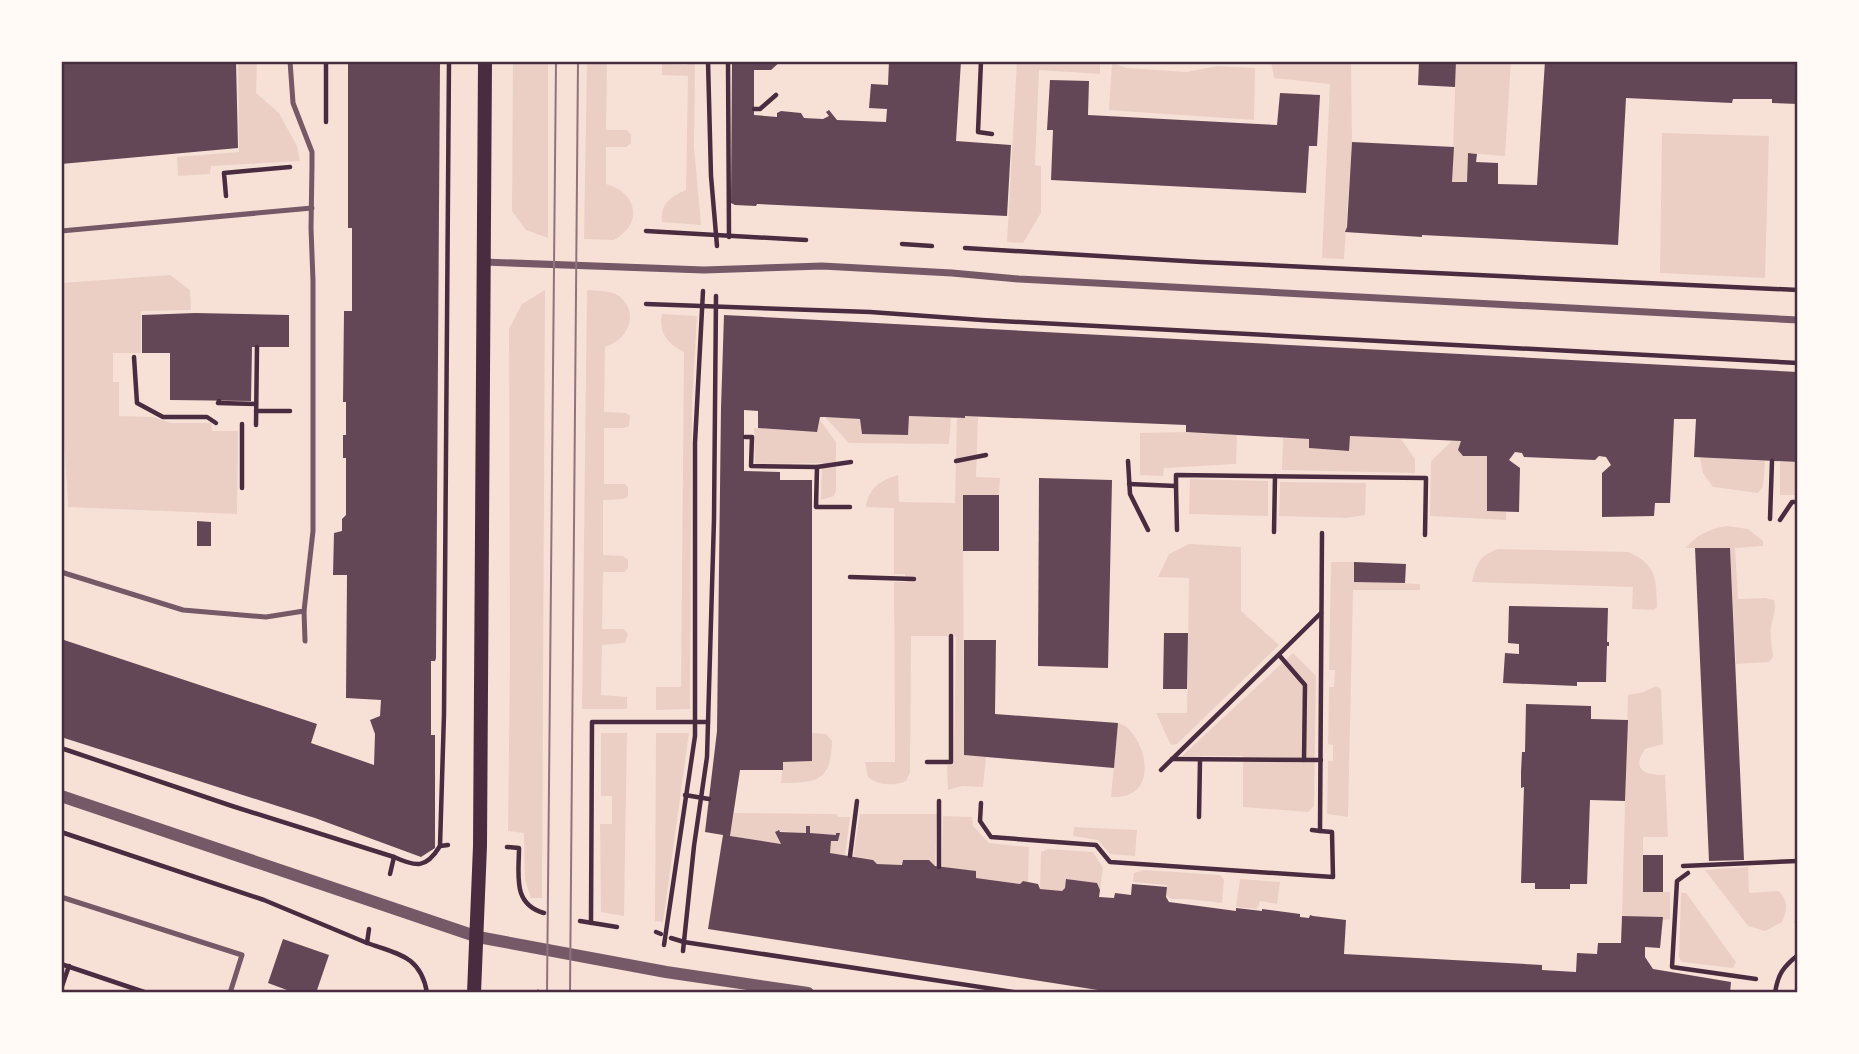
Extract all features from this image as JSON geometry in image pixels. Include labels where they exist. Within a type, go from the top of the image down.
[{"type":"main road","points":[[474,993],[478,937],[485,61]]},
{"type":"street","points":[[484,262],[704,270],[822,266],[1036,280],[1798,320]]},
{"type":"street","points":[[61,796],[478,937],[666,972],[808,993]]},
{"type":"lane","points":[[290,61],[293,103],[312,152],[313,531],[304,611],[305,641]]},
{"type":"lane","points":[[61,231],[312,208]]},
{"type":"lane","points":[[61,572],[183,610],[266,617],[304,611]]},
{"type":"lane","points":[[61,897],[242,955],[230,993]]},
{"type":"path","points":[[61,748],[394,857],[411,865],[422,864],[433,858],[440,846],[445,635],[449,61]]},
{"type":"path","points":[[708,61],[717,246]]},
{"type":"path","points":[[728,61],[729,237]]},
{"type":"path","points":[[981,61],[978,132],[992,134]]},
{"type":"path","points":[[754,109],[760,109],[776,95]]},
{"type":"path","points":[[228,215],[224,173],[291,167],[291,209]]},
{"type":"path","points":[[646,231],[808,241]]},
{"type":"path","points":[[889,244],[944,246]]},
{"type":"path","points":[[957,247],[1201,262],[1798,290]]},
{"type":"path","points":[[664,945],[695,736],[695,443],[704,270]]},
{"type":"path","points":[[683,951],[707,757],[714,519],[716,296]]},
{"type":"path","points":[[646,304],[870,312],[1798,363]]},
{"type":"path","points":[[256,425],[257,347]]},
{"type":"path","points":[[134,357],[137,403],[163,417],[207,417],[216,423]]},
{"type":"path","points":[[219,401],[218,403],[257,404]]},
{"type":"path","points":[[256,411],[314,411]]},
{"type":"path","points":[[242,424],[242,488]]},
{"type":"path","points":[[713,436],[720,437]]},
{"type":"path","points":[[745,437],[752,437],[751,466],[817,467],[850,462]]},
{"type":"path","points":[[956,461],[986,455]]},
{"type":"path","points":[[1128,461],[1130,494],[1148,530]]},
{"type":"path","points":[[1770,519],[1772,461]]},
{"type":"path","points":[[817,467],[816,507],[850,507]]},
{"type":"path","points":[[1177,530],[1176,475],[1426,478],[1425,535]]},
{"type":"path","points":[[1274,532],[1275,476]]},
{"type":"path","points":[[1129,484],[1176,486]]},
{"type":"path","points":[[1780,520],[1792,502],[1798,502]]},
{"type":"path","points":[[1320,831],[1322,533]]},
{"type":"path","points":[[850,577],[914,579]]},
{"type":"path","points":[[1161,771],[1322,612]]},
{"type":"path","points":[[928,762],[951,762],[951,636]]},
{"type":"path","points":[[1279,655],[1305,685],[1304,761]]},
{"type":"path","points":[[592,923],[592,722],[708,722]]},
{"type":"path","points":[[1172,759],[1321,760]]},
{"type":"path","points":[[1199,817],[1200,760]]},
{"type":"path","points":[[685,795],[709,799]]},
{"type":"path","points":[[939,800],[939,867]]},
{"type":"path","points":[[850,856],[857,801]]},
{"type":"path","points":[[981,803],[980,821],[991,837],[1096,845],[1110,862],[1333,877],[1332,832],[1312,830]]},
{"type":"path","points":[[61,832],[264,900],[405,957],[420,968],[427,993]]},
{"type":"path","points":[[440,846],[448,845]]},
{"type":"path","points":[[507,848],[519,848],[519,888],[525,902],[530,909],[544,913]]},
{"type":"path","points":[[390,874],[394,857]]},
{"type":"path","points":[[1683,866],[1798,861]]},
{"type":"path","points":[[1688,873],[1677,881],[1672,967],[1756,979]]},
{"type":"path","points":[[580,921],[617,927]]},
{"type":"path","points":[[367,943],[369,929]]},
{"type":"path","points":[[671,938],[1019,993]]},
{"type":"path","points":[[1775,993],[1778,975],[1786,964],[1798,955]]},
{"type":"path","points":[[61,964],[147,993]]},
{"type":"path","points":[[61,989],[69,966]]},
{"type":"shaded area","points":[[238,61],[257,61],[256,93],[279,113],[297,146],[300,161],[211,166],[210,174],[178,176],[177,157],[239,152]]},
{"type":"shaded area","points":[[513,61],[548,61],[548,238],[526,230],[512,211]]},
{"type":"shaded area","points":[[587,61],[607,61],[606,130],[627,130],[631,135],[631,143],[626,147],[606,147],[606,184],[625,194],[633,209],[630,226],[614,240],[584,239]]},
{"type":"shaded area","points":[[688,61],[695,61],[694,147],[701,225],[662,222],[663,210],[668,202],[686,190],[688,76],[662,75],[662,64],[687,65]]},
{"type":"shaded area","points":[[1017,61],[1100,61],[1100,74],[1039,70],[1035,165],[1041,166],[1041,213],[1023,243],[1007,242]]},
{"type":"shaded area","points":[[1271,61],[1351,61],[1352,142],[1344,259],[1322,258],[1330,84],[1274,78]]},
{"type":"shaded area","points":[[1456,61],[1511,61],[1505,156],[1468,153],[1467,182],[1452,182]]},
{"type":"shaded area","points":[[1112,63],[1127,68],[1187,72],[1217,66],[1255,68],[1254,120],[1109,110]]},
{"type":"shaded area","points":[[1662,133],[1769,136],[1765,278],[1660,273]]},
{"type":"shaded area","points":[[170,275],[190,290],[191,310],[141,311],[141,353],[113,353],[113,382],[119,382],[119,416],[153,417],[171,423],[211,423],[212,431],[238,431],[237,514],[68,507],[61,384],[61,283]]},
{"type":"shaded area","points":[[545,290],[542,898],[531,898],[525,880],[524,833],[508,831],[509,329],[522,304]]},
{"type":"shaded area","points":[[587,290],[616,294],[626,303],[630,318],[620,339],[605,347],[604,412],[626,413],[630,416],[629,426],[604,428],[604,484],[625,484],[628,487],[628,496],[624,499],[603,500],[603,555],[623,556],[628,560],[628,568],[624,572],[603,572],[602,629],[624,629],[628,634],[625,643],[602,645],[601,695],[627,697],[627,709],[582,709]]},
{"type":"shaded area","points":[[662,314],[697,316],[692,402],[690,709],[656,710],[656,687],[681,687],[684,352],[673,345],[663,332]]},
{"type":"shaded area","points":[[909,416],[951,418],[949,444],[849,443],[825,417],[860,419],[908,435]]},
{"type":"shaded area","points":[[978,416],[976,477],[1000,478],[999,495],[963,495],[964,755],[986,757],[983,787],[962,786],[948,790],[947,765],[954,764],[956,636],[911,636],[910,772],[906,781],[882,784],[868,777],[865,762],[895,762],[894,582],[906,582],[905,574],[894,574],[894,508],[866,507],[867,500],[876,486],[898,475],[899,502],[955,503],[957,418]]},
{"type":"shaded area","points":[[820,420],[836,442],[836,491],[834,496],[821,500],[822,463],[755,464],[754,428],[816,432]]},
{"type":"shaded area","points":[[1140,433],[1237,435],[1236,464],[1164,468],[1163,476],[1140,475]]},
{"type":"shaded area","points":[[1350,436],[1400,438],[1415,459],[1415,473],[1282,470],[1283,438],[1309,439],[1309,448],[1348,451]]},
{"type":"shaded area","points":[[1452,441],[1461,441],[1463,455],[1487,456],[1487,511],[1506,512],[1506,520],[1430,516],[1431,461]]},
{"type":"shaded area","points":[[1700,457],[1765,461],[1763,487],[1758,493],[1713,487],[1703,473]]},
{"type":"shaded area","points":[[1780,461],[1798,462],[1798,495],[1780,495]]},
{"type":"shaded area","points":[[1190,479],[1268,481],[1268,516],[1189,514]]},
{"type":"shaded area","points":[[1280,482],[1366,483],[1365,515],[1347,518],[1279,516]]},
{"type":"shaded area","points":[[1727,526],[1748,529],[1763,541],[1763,546],[1735,548],[1738,599],[1774,600],[1771,630],[1773,657],[1769,662],[1736,664],[1730,548],[1686,548],[1704,533]]},
{"type":"shaded area","points":[[1189,544],[1241,547],[1241,611],[1279,645],[1177,744],[1171,745],[1156,713],[1187,713],[1189,578],[1158,577],[1169,554]]},
{"type":"shaded area","points":[[1498,549],[1628,552],[1650,567],[1655,580],[1657,607],[1653,610],[1632,609],[1633,587],[1472,582],[1480,561]]},
{"type":"shaded area","points":[[1331,562],[1354,562],[1354,581],[1420,584],[1420,590],[1353,590],[1348,817],[1327,814],[1328,761],[1333,761],[1333,745],[1328,744],[1329,687],[1334,687],[1335,670],[1329,670]]},
{"type":"shaded area","points":[[1293,653],[1316,676],[1314,806],[1308,812],[1243,807],[1243,756],[1182,756]]},
{"type":"shaded area","points":[[1656,686],[1661,689],[1663,744],[1645,749],[1639,762],[1640,767],[1647,773],[1665,775],[1668,837],[1643,837],[1643,892],[1670,892],[1670,919],[1663,920],[1622,916],[1628,695]]},
{"type":"shaded area","points":[[1118,723],[1127,728],[1141,750],[1144,776],[1139,788],[1128,795],[1111,797]]},
{"type":"shaded area","points":[[601,733],[627,733],[624,916],[601,912],[600,824],[612,824],[612,796],[601,796]]},
{"type":"shaded area","points":[[656,733],[689,733],[663,922],[655,921]]},
{"type":"shaded area","points":[[812,733],[826,734],[832,741],[829,764],[825,772],[813,780],[781,783],[783,762],[811,761]]},
{"type":"shaded area","points":[[734,813],[836,814],[839,817],[850,817],[845,855],[830,853],[831,841],[838,841],[840,833],[810,833],[810,826],[806,826],[806,833],[775,831],[781,844],[730,836]]},
{"type":"shaded area","points":[[860,814],[937,814],[935,866],[929,860],[903,860],[902,865],[877,864],[873,860],[853,856]]},
{"type":"shaded area","points":[[943,816],[972,817],[973,826],[989,843],[1029,847],[1028,882],[1023,881],[1020,884],[976,878],[942,867]]},
{"type":"shaded area","points":[[1074,827],[1137,830],[1135,856],[1110,854],[1098,840],[1073,836]]},
{"type":"shaded area","points":[[1048,849],[1093,852],[1103,868],[1100,890],[1097,883],[1067,879],[1062,891],[1040,889],[1041,852]]},
{"type":"shaded area","points":[[1748,867],[1749,893],[1778,891],[1785,902],[1786,910],[1782,922],[1765,931],[1748,926],[1705,870]]},
{"type":"shaded area","points":[[1144,870],[1220,875],[1224,880],[1222,903],[1171,899],[1167,896],[1167,885],[1133,882],[1134,873]]},
{"type":"shaded area","points":[[1240,879],[1280,882],[1277,904],[1260,901],[1257,909],[1236,907]]},
{"type":"shaded area","points":[[1681,893],[1686,893],[1736,962],[1733,968],[1682,962],[1679,957]]},
{"type":"building","points":[[61,61],[236,61],[238,148],[61,164]]},
{"type":"building","points":[[348,61],[440,61],[436,658],[431,661],[431,735],[435,735],[435,848],[421,857],[315,818],[61,737],[61,639],[317,724],[311,743],[374,765],[375,734],[370,720],[380,716],[381,700],[346,698],[347,575],[333,575],[334,533],[342,531],[342,519],[346,515],[346,458],[343,458],[343,435],[346,435],[346,402],[343,402],[344,311],[352,311],[352,228],[348,228]]},
{"type":"building","points":[[732,61],[781,61],[771,70],[754,70],[754,115],[777,117],[777,113],[781,111],[801,113],[804,118],[823,119],[829,116],[826,112],[829,110],[837,120],[886,122],[887,109],[869,108],[871,84],[888,85],[889,61],[961,61],[956,141],[1011,145],[1007,216],[731,203]]},
{"type":"building","points":[[1419,61],[1456,61],[1455,87],[1418,85]]},
{"type":"building","points":[[1545,61],[1798,61],[1798,104],[1772,103],[1772,99],[1733,99],[1732,103],[1626,98],[1618,245],[1345,232],[1352,142],[1454,147],[1452,182],[1467,182],[1468,153],[1477,154],[1476,162],[1498,163],[1498,184],[1537,185]]},
{"type":"building","points":[[1050,80],[1089,81],[1088,115],[1277,125],[1280,93],[1320,95],[1317,146],[1309,146],[1306,193],[1051,180],[1053,130],[1047,130]]},
{"type":"building","points":[[142,315],[289,315],[289,347],[252,347],[251,401],[170,400],[170,353],[142,353]]},
{"type":"building","points":[[724,315],[1798,372],[1798,462],[1694,457],[1696,419],[1674,419],[1670,503],[1655,503],[1654,516],[1602,517],[1602,473],[1611,465],[1606,457],[1599,456],[1595,460],[1524,457],[1522,453],[1515,452],[1509,460],[1520,468],[1519,512],[1487,511],[1487,456],[1463,456],[1458,450],[1461,441],[1350,436],[1349,451],[1309,448],[1309,439],[1186,432],[1186,425],[965,416],[909,416],[908,435],[862,434],[860,419],[820,417],[817,432],[758,428],[758,411],[744,410],[744,471],[780,472],[780,480],[812,480],[812,761],[783,762],[783,770],[740,770],[730,836],[781,844],[775,832],[779,830],[806,833],[806,826],[810,826],[810,833],[840,833],[838,841],[831,841],[830,853],[873,860],[877,864],[902,865],[903,860],[929,860],[935,866],[976,871],[976,878],[1020,884],[1023,881],[1038,884],[1040,889],[1062,891],[1066,879],[1097,883],[1099,897],[1114,898],[1115,893],[1131,895],[1132,884],[1167,887],[1166,897],[1169,902],[1236,911],[1236,908],[1262,909],[1300,914],[1300,917],[1309,918],[1310,915],[1346,920],[1344,954],[1542,965],[1542,970],[1576,972],[1577,953],[1597,954],[1598,943],[1621,943],[1622,916],[1663,917],[1660,948],[1645,947],[1645,957],[1653,969],[1731,982],[1730,993],[1117,993],[708,929],[723,835],[705,832],[717,731]]},
{"type":"building","points":[[1039,478],[1112,480],[1108,668],[1038,666]]},
{"type":"building","points":[[963,495],[999,495],[999,551],[963,551]]},
{"type":"building","points":[[197,521],[211,522],[211,546],[197,546]]},
{"type":"building","points":[[1695,548],[1730,548],[1744,860],[1709,861]]},
{"type":"building","points":[[1354,562],[1406,564],[1405,583],[1354,582]]},
{"type":"building","points":[[1509,606],[1608,608],[1606,682],[1577,682],[1577,686],[1503,683],[1505,653],[1519,654],[1519,644],[1508,643]]},
{"type":"building","points":[[1164,633],[1188,633],[1187,689],[1163,689]]},
{"type":"building","points":[[964,640],[996,640],[995,714],[1118,723],[1114,768],[964,755]]},
{"type":"building","points":[[1526,704],[1591,706],[1591,719],[1628,720],[1625,801],[1590,800],[1587,884],[1570,884],[1570,889],[1535,889],[1535,883],[1521,883],[1524,787],[1521,788],[1521,772],[1522,752],[1525,752]]},
{"type":"building","points":[[1643,855],[1663,855],[1663,892],[1643,892]]},
{"type":"building","points":[[283,939],[329,955],[316,993],[295,993],[268,983]]},
{"type":"tram line","points":[[547,993],[556,61]]},
{"type":"tram line","points":[[570,993],[578,61]]}]
